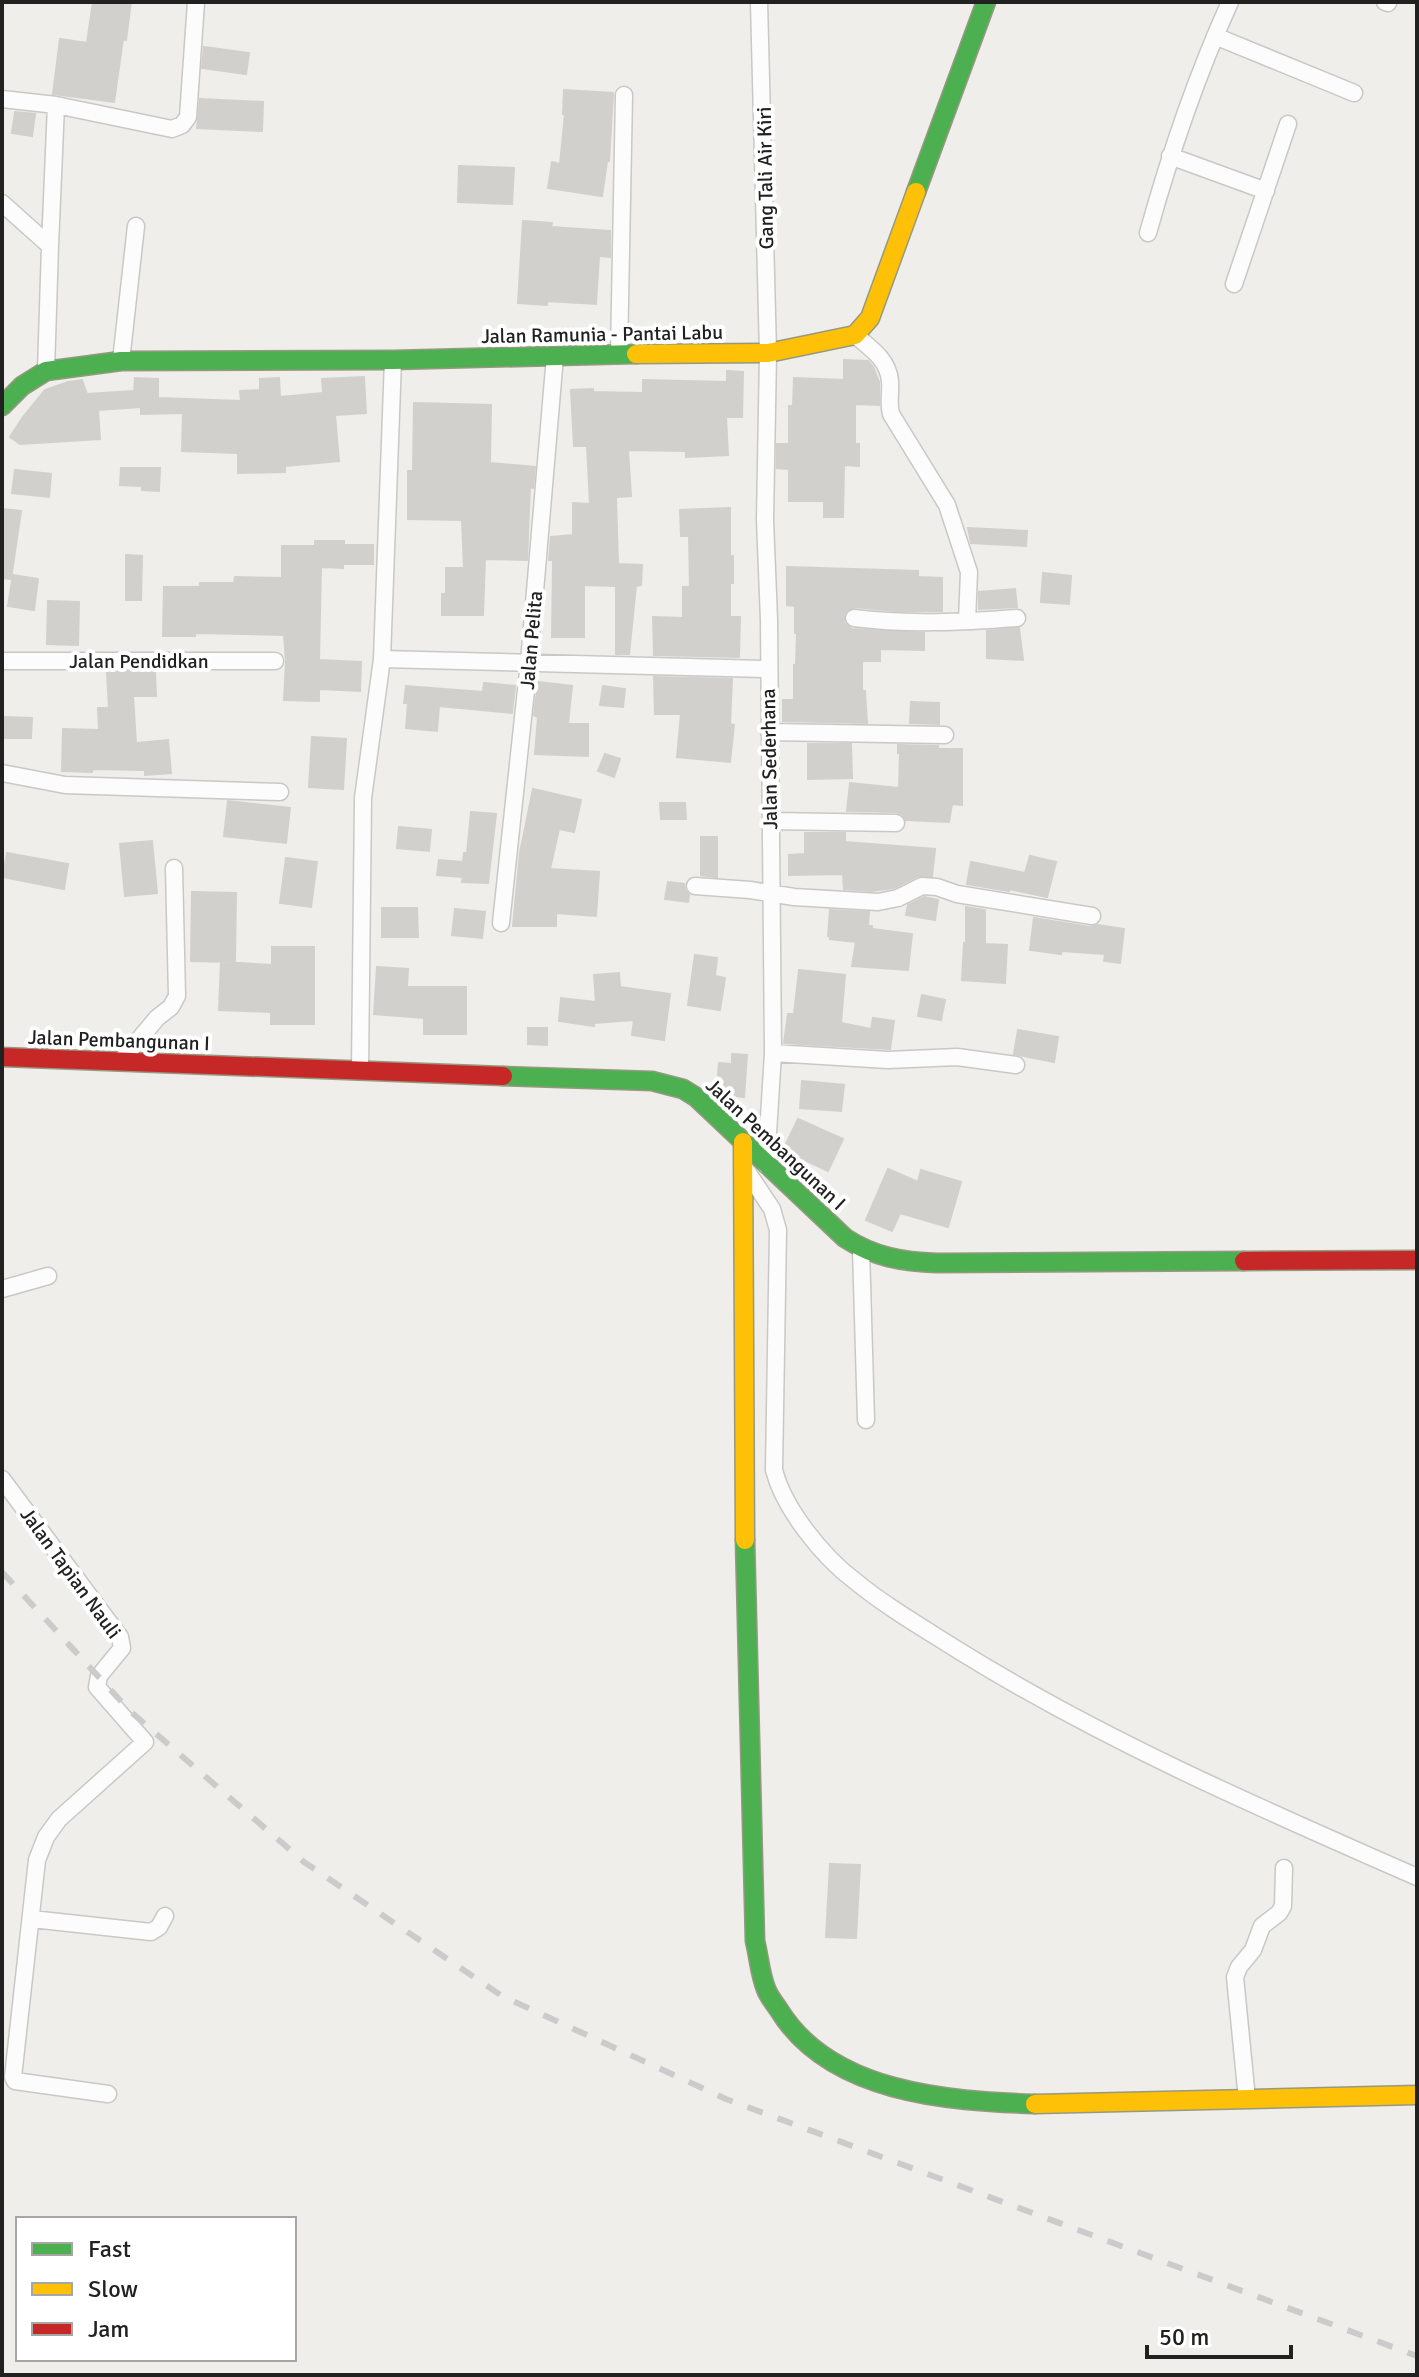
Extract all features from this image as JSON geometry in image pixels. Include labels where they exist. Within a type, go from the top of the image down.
[{"type":"main road","points":[[855,335],[870,318],[986,2]]},
{"type":"main road","name":"Jalan Ramunia - Pantai Labu","points":[[2,406],[22,386],[46,371],[121,361],[768,353],[855,335]]},
{"type":"main road","name":"Jalan Pembangunan I","points":[[2,1057],[652,1081],[683,1089],[696,1097],[845,1238],[861,1249],[897,1261],[1417,1260]]},
{"type":"main road","points":[[743,1142],[745,1555],[755,1941],[757,1966],[771,2004],[787,2027],[805,2045],[856,2074],[951,2099],[996,2104],[1417,2095]]},
{"type":"street","points":[[2,99],[56,105],[172,129],[182,125],[188,117],[196,2]]},
{"type":"street","name":"Gang Tali Air Kiri","points":[[759,2],[768,353]]},
{"type":"street","points":[[1148,233],[1170,156],[1230,2]]},
{"type":"street","points":[[1215,36],[1354,93]]},
{"type":"street","points":[[619,354],[624,95]]},
{"type":"street","points":[[46,371],[56,105]]},
{"type":"street","points":[[1234,284],[1288,124]]},
{"type":"street","points":[[1170,156],[1266,191]]},
{"type":"street","points":[[2,203],[50,246]]},
{"type":"street","points":[[121,361],[136,226]]},
{"type":"street","points":[[855,335],[878,353],[886,366],[890,381],[888,400],[891,414],[947,505],[969,572],[967,621]]},
{"type":"street","name":"Jalan Sederhana","points":[[766,1165],[773,1053],[769,620],[765,520],[768,353]]},
{"type":"street","name":"Jalan Pelita","points":[[501,923],[529,662],[555,356]]},
{"type":"street","points":[[360,1070],[363,798],[382,659],[393,360]]},
{"type":"street","points":[[854,618],[967,621],[1017,618]]},
{"type":"street","points":[[382,659],[768,669]]},
{"type":"street","name":"Jalan Pendidkan","points":[[2,661],[275,661]]},
{"type":"street","points":[[769,732],[945,735]]},
{"type":"street","points":[[2,773],[65,785],[280,792]]},
{"type":"street","points":[[770,821],[896,823]]},
{"type":"street","points":[[120,1062],[157,1018],[171,1007],[177,996],[174,868]]},
{"type":"street","points":[[695,886],[878,902],[898,898],[922,886],[937,887],[957,894],[1092,916]]},
{"type":"street","points":[[773,1053],[888,1060],[957,1057],[1016,1065]]},
{"type":"street","points":[[744,1167],[772,1209],[778,1230],[774,1470],[793,1511],[826,1554],[853,1580],[911,1621],[1008,1681],[1104,1732],[1417,1877]]},
{"type":"street","points":[[861,1249],[866,1420]]},
{"type":"street","points":[[2,1289],[48,1276]]},
{"type":"street","name":"Jalan Tapian Nauli","points":[[2,1479],[120,1637],[122,1648],[99,1676],[97,1687],[145,1742],[59,1819],[46,1837],[37,1860],[32,1919]]},
{"type":"street","points":[[1247,2099],[1235,1977],[1253,1950],[1262,1926],[1283,1906],[1284,1868]]},
{"type":"street","points":[[108,2094],[15,2081],[13,2077],[32,1919],[151,1932],[159,1927],[165,1916]]},
{"type":"building","points":[[93,2],[131,2],[114,102],[53,94],[60,39],[87,43]]},
{"type":"building","points":[[204,47],[249,53],[246,74],[202,68]]},
{"type":"building","points":[[564,90],[613,93],[609,161],[602,196],[548,188],[552,162],[560,164]]},
{"type":"building","points":[[200,99],[263,102],[262,131],[197,128]]},
{"type":"building","points":[[15,112],[35,114],[32,136],[12,133]]},
{"type":"building","points":[[459,166],[514,168],[512,204],[458,202]]},
{"type":"building","points":[[523,221],[552,223],[551,227],[610,231],[610,257],[599,256],[596,304],[518,303]]},
{"type":"building","points":[[844,360],[868,361],[873,367],[879,382],[879,405],[855,404],[855,444],[859,444],[859,466],[844,465],[843,517],[824,517],[824,501],[789,501],[789,469],[777,468],[777,444],[789,444],[789,406],[793,406],[794,378],[844,380]]},
{"type":"building","points":[[727,371],[743,372],[742,417],[726,417],[728,455],[686,457],[686,451],[628,450],[631,496],[616,497],[618,564],[642,565],[641,585],[636,586],[629,654],[616,654],[616,586],[584,585],[584,637],[552,637],[551,537],[573,535],[573,503],[590,504],[587,446],[574,446],[571,390],[643,393],[643,380],[727,382]]},
{"type":"building","points":[[364,377],[366,413],[335,415],[339,461],[285,466],[285,472],[238,473],[238,453],[182,451],[183,413],[141,414],[141,407],[98,410],[100,439],[20,444],[10,437],[45,390],[68,382],[82,380],[87,394],[134,391],[135,378],[158,379],[158,398],[241,401],[240,391],[260,390],[260,379],[279,378],[280,397],[323,393],[322,379]]},
{"type":"building","points":[[414,403],[491,405],[490,463],[535,467],[533,488],[530,487],[527,560],[485,559],[483,615],[442,615],[446,568],[464,568],[462,520],[408,519],[408,471],[413,471]]},
{"type":"building","points":[[121,468],[160,468],[159,491],[120,485]]},
{"type":"building","points":[[15,470],[51,474],[49,497],[12,493]]},
{"type":"building","points":[[730,508],[733,583],[730,583],[730,617],[740,617],[739,657],[654,655],[653,617],[683,618],[683,587],[690,587],[689,536],[681,536],[680,510]]},
{"type":"building","points":[[2,509],[21,511],[11,579],[2,578]]},
{"type":"building","points":[[968,528],[1027,531],[1026,546],[971,543]]},
{"type":"building","points":[[315,541],[373,545],[373,564],[321,567],[319,660],[361,662],[360,691],[319,689],[319,701],[284,700],[284,635],[195,633],[195,636],[163,636],[164,587],[234,583],[235,577],[282,578],[282,546],[315,546]]},
{"type":"building","points":[[126,555],[142,556],[141,600],[126,600]]},
{"type":"building","points":[[787,567],[918,571],[918,577],[942,578],[942,611],[855,607],[845,612],[844,623],[852,629],[924,633],[924,650],[880,649],[880,661],[862,661],[862,691],[865,691],[867,723],[783,721],[783,700],[794,700],[797,633],[795,606],[787,605]]},
{"type":"building","points":[[1043,573],[1071,576],[1069,604],[1041,602]]},
{"type":"building","points":[[13,575],[38,579],[34,610],[8,606]]},
{"type":"building","points":[[1015,589],[1017,607],[979,609],[979,592]]},
{"type":"building","points":[[48,601],[79,602],[78,645],[47,644]]},
{"type":"building","points":[[1019,628],[1023,660],[987,658],[987,631]]},
{"type":"building","points":[[107,672],[155,672],[156,696],[133,696],[136,743],[168,740],[171,773],[145,775],[145,770],[92,769],[92,772],[62,771],[63,729],[99,730],[98,708],[109,708]]},
{"type":"building","points":[[654,677],[732,679],[730,724],[734,725],[730,762],[677,757],[681,714],[655,714]]},
{"type":"building","points":[[538,682],[572,686],[568,724],[588,724],[588,756],[535,754],[538,717],[534,715]]},
{"type":"building","points":[[484,683],[515,686],[512,713],[439,706],[437,731],[406,728],[406,686],[483,692]]},
{"type":"building","points":[[603,686],[625,689],[623,707],[600,705]]},
{"type":"building","points":[[911,702],[939,703],[939,724],[910,723]]},
{"type":"building","points":[[2,717],[32,718],[31,738],[2,738]]},
{"type":"building","points":[[312,737],[346,739],[343,789],[309,787]]},
{"type":"building","points":[[808,744],[851,744],[852,778],[808,779]]},
{"type":"building","points":[[898,745],[962,749],[962,805],[952,804],[949,822],[906,820],[896,812],[847,811],[850,783],[899,788]]},
{"type":"building","points":[[605,754],[620,759],[614,777],[598,771]]},
{"type":"building","points":[[533,789],[581,800],[574,832],[559,829],[550,869],[599,872],[596,916],[556,913],[556,926],[513,926],[520,853]]},
{"type":"building","points":[[228,801],[290,808],[286,843],[224,836]]},
{"type":"building","points":[[660,803],[685,803],[686,819],[661,819]]},
{"type":"building","points":[[471,812],[496,814],[488,883],[462,882],[463,877],[437,875],[439,860],[463,862],[464,853],[467,853]]},
{"type":"building","points":[[399,827],[431,830],[429,851],[397,848]]},
{"type":"building","points":[[805,833],[845,833],[845,842],[935,849],[932,876],[918,876],[894,888],[871,891],[844,889],[843,874],[789,875],[789,855],[805,854]]},
{"type":"building","points":[[701,837],[717,837],[717,877],[701,875]]},
{"type":"building","points":[[152,841],[157,893],[125,896],[120,844]]},
{"type":"building","points":[[7,853],[68,864],[64,889],[3,877]]},
{"type":"building","points":[[1030,856],[1056,862],[1047,897],[967,884],[971,862],[1025,873]]},
{"type":"building","points":[[286,858],[317,862],[311,907],[280,903]]},
{"type":"building","points":[[668,882],[684,884],[689,895],[688,902],[665,899]]},
{"type":"building","points":[[192,892],[236,893],[235,962],[191,961]]},
{"type":"building","points":[[924,897],[938,900],[935,920],[906,915],[908,905]]},
{"type":"building","points":[[966,907],[985,910],[985,944],[1007,945],[1005,983],[962,980]]},
{"type":"building","points":[[382,908],[417,908],[418,937],[382,937]]},
{"type":"building","points":[[455,909],[485,912],[482,938],[452,935]]},
{"type":"building","points":[[830,910],[869,912],[868,926],[872,929],[912,934],[908,970],[852,966],[856,942],[830,939]]},
{"type":"building","points":[[1034,918],[1124,929],[1120,963],[1104,961],[1105,954],[1030,950]]},
{"type":"building","points":[[272,947],[314,947],[314,1024],[271,1024],[271,1012],[219,1010],[221,962],[272,965]]},
{"type":"building","points":[[695,955],[717,958],[715,976],[725,978],[720,1010],[688,1005]]},
{"type":"building","points":[[377,967],[408,969],[407,987],[466,987],[466,1034],[424,1034],[424,1018],[374,1014]]},
{"type":"building","points":[[799,970],[845,975],[841,1023],[871,1029],[873,1018],[894,1021],[890,1049],[784,1043],[788,1014],[794,1014]]},
{"type":"building","points":[[619,973],[620,987],[670,994],[664,1040],[632,1035],[634,1020],[594,1023],[594,1026],[559,1021],[561,998],[596,1002],[594,975]]},
{"type":"building","points":[[922,995],[945,1000],[941,1020],[918,1016]]},
{"type":"building","points":[[528,1028],[547,1028],[547,1045],[528,1044]]},
{"type":"building","points":[[1018,1030],[1058,1037],[1054,1062],[1014,1054]]},
{"type":"building","points":[[732,1054],[747,1055],[744,1097],[729,1095],[730,1088],[717,1087],[719,1063],[732,1064]]},
{"type":"building","points":[[802,1081],[844,1085],[841,1111],[800,1108]]},
{"type":"building","points":[[798,1119],[843,1139],[828,1171],[783,1150]]},
{"type":"building","points":[[888,1169],[918,1182],[921,1170],[961,1182],[948,1227],[900,1213],[892,1231],[866,1220]]},
{"type":"building","points":[[830,1864],[860,1865],[856,1938],[826,1937]]},
{"type":"railway","points":[[2,1572],[131,1712],[304,1862],[502,1996],[726,2099],[1417,2356]]},
{"type":"traffic: fast","points":[[916,192],[986,2]]},
{"type":"traffic: fast","points":[[2,406],[22,386],[46,371],[121,361],[393,360],[636,354]]},
{"type":"traffic: fast","points":[[503,1076],[652,1081],[683,1089],[696,1097],[845,1238],[889,1257],[937,1263],[1244,1261]]},
{"type":"traffic: fast","points":[[745,1540],[755,1941],[767,1992],[801,2038],[828,2059],[859,2075],[929,2095],[1035,2104]]},
{"type":"traffic: slow","points":[[636,354],[768,353],[855,335],[870,318],[916,192]]},
{"type":"traffic: slow","points":[[743,1142],[745,1540]]},
{"type":"traffic: slow","points":[[1035,2104],[1417,2095]]},
{"type":"traffic: jam","points":[[2,1057],[503,1076]]},
{"type":"traffic: jam","points":[[1244,1261],[1417,1260]]}]
